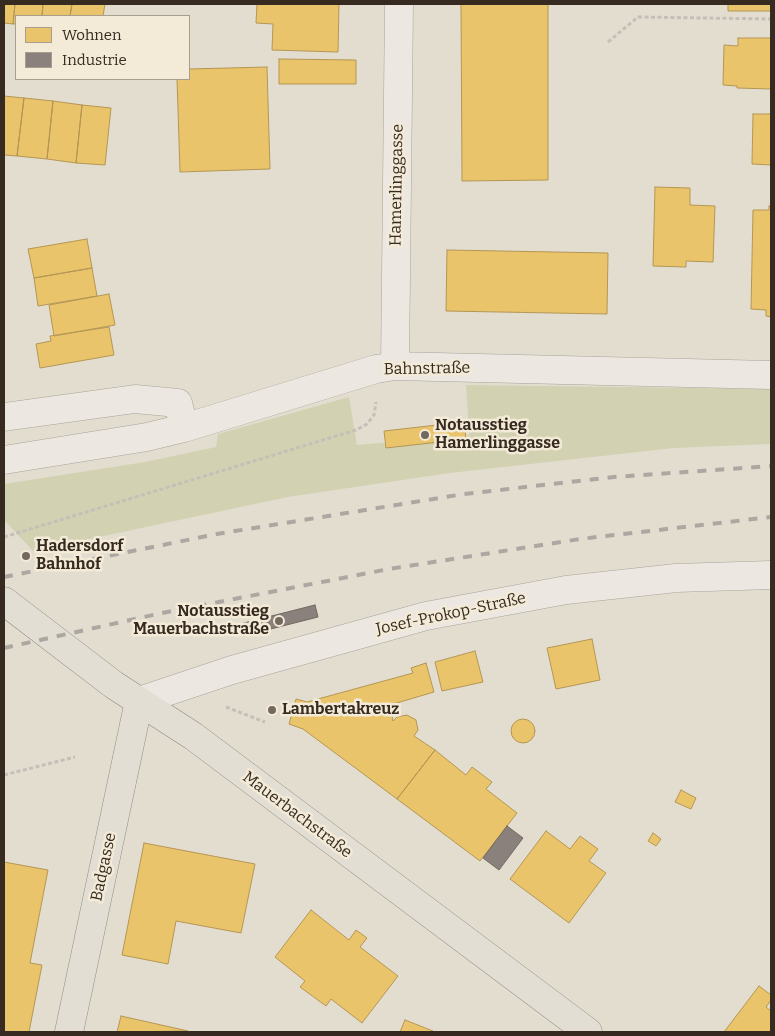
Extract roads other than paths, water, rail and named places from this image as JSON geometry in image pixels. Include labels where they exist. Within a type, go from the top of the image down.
[{"type":"main road","name":"Mauerbachstraße","points":[[4,601],[87,666],[193,736],[588,1032]]},
{"type":"main road","name":"Badgasse","points":[[69,1032],[139,701]]},
{"type":"street","name":"Hamerlinggasse","points":[[386,367],[399,4]]},
{"type":"street","name":"Bahnstraße","points":[[4,460],[184,428],[386,367],[771,375]]},
{"type":"street","points":[[4,417],[135,398],[178,403],[184,428]]},
{"type":"street","name":"Josef-Prokop-Straße","points":[[139,701],[232,670],[426,616],[566,590],[676,578],[771,576]]},
{"type":"railway","points":[[4,577],[217,534],[464,494],[614,477],[771,466]]},
{"type":"railway","points":[[4,648],[162,613],[389,569],[580,539],[771,517]]},
{"type":"place","name":"Notausstieg Hamerlinggasse","points":[[425,435]]},
{"type":"place","name":"Hadersdorf Bahnhof","points":[[26,556]]},
{"type":"place","name":"Notausstieg Mauerbachstraße","points":[[279,621]]},
{"type":"place","name":"Lambertakreuz","points":[[272,710]]}]
